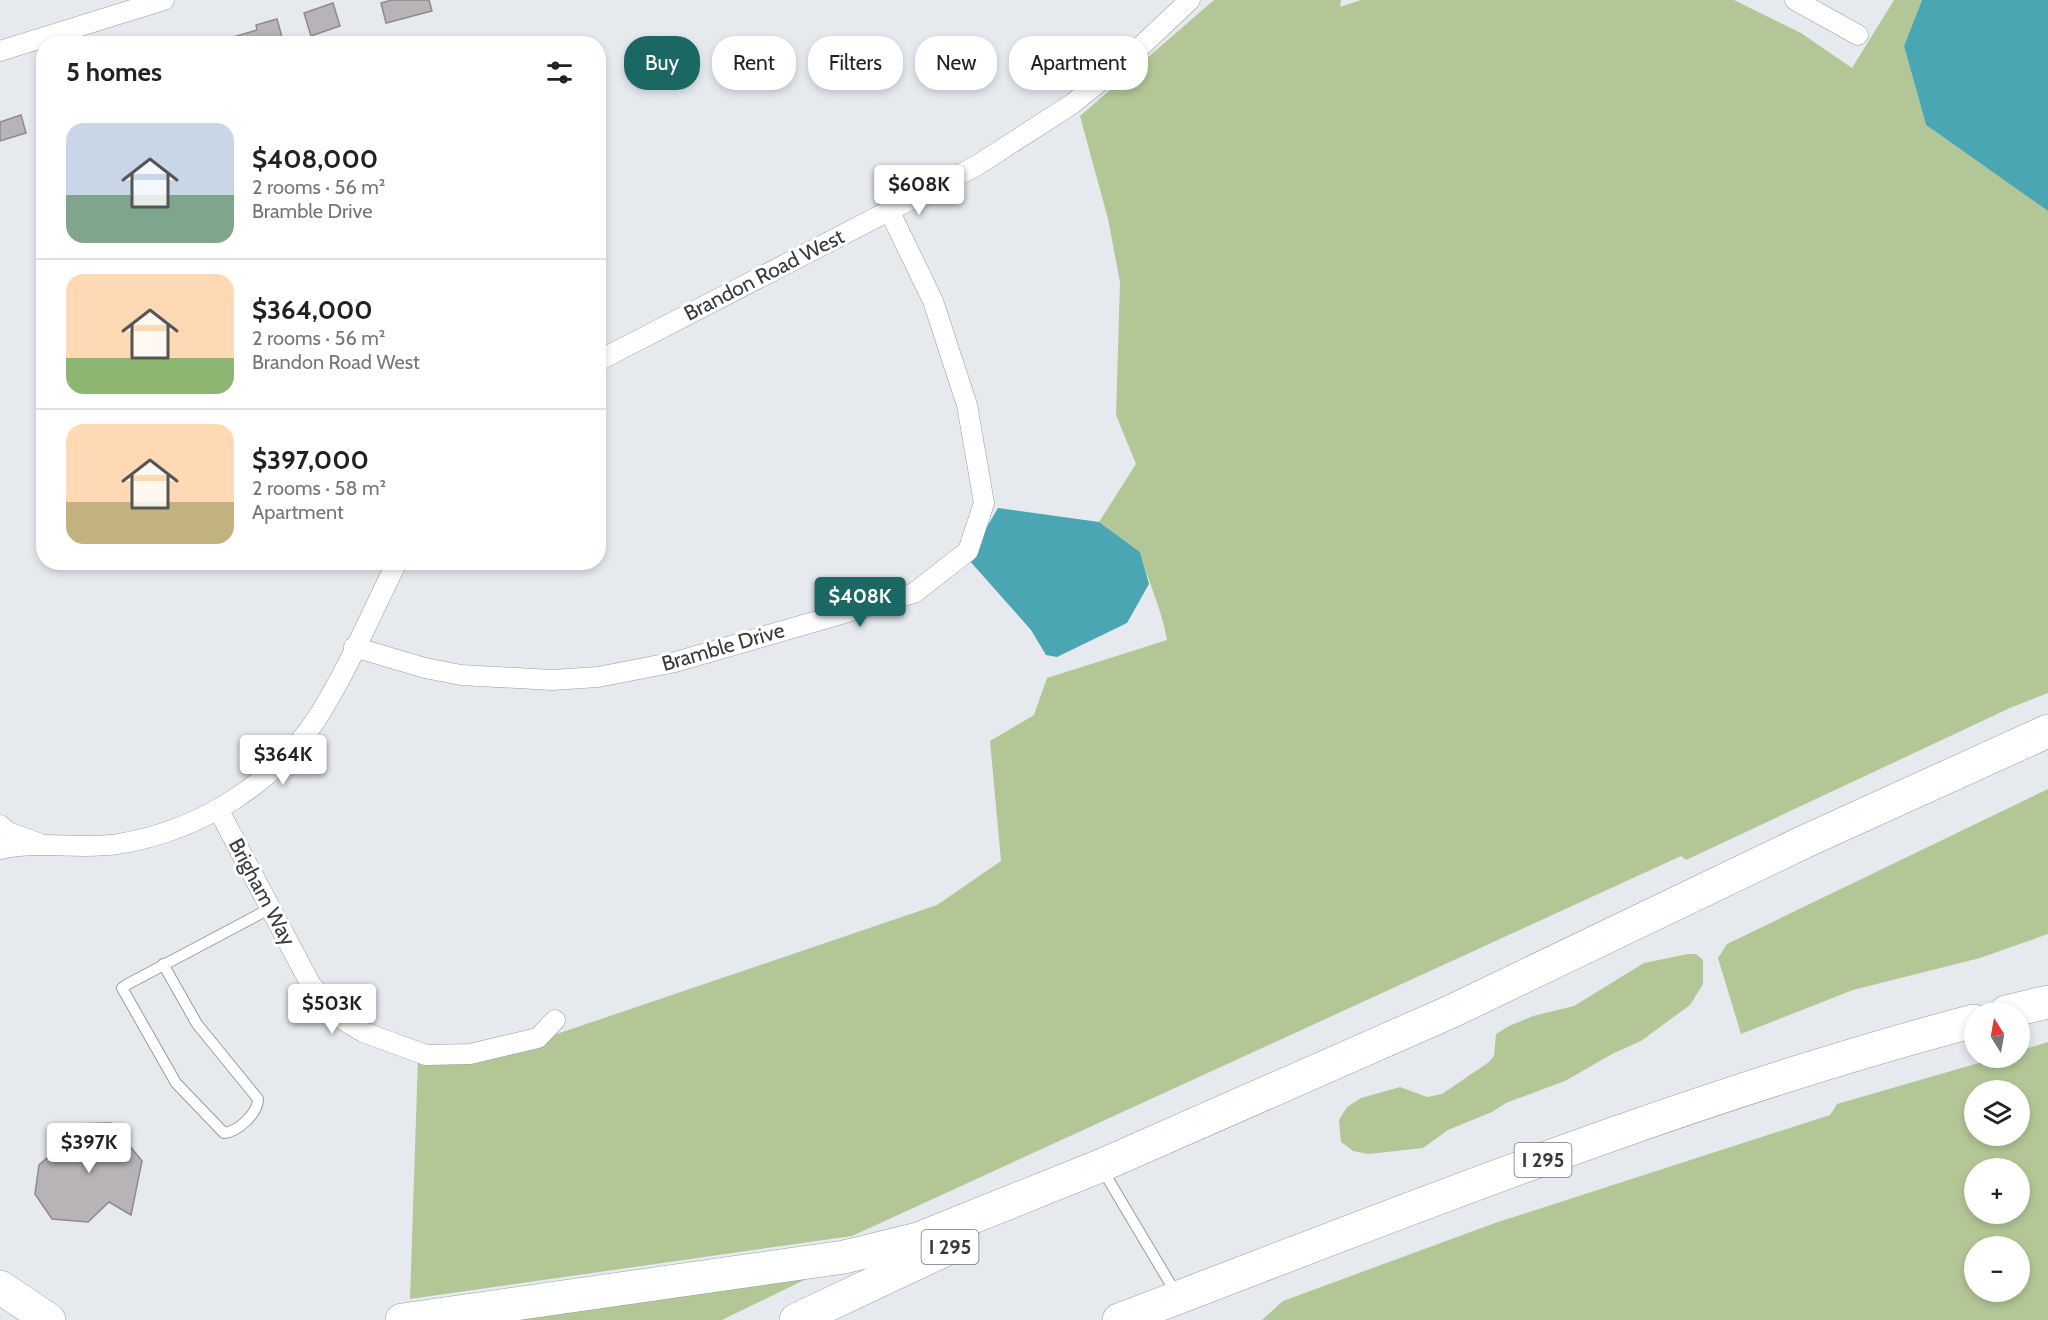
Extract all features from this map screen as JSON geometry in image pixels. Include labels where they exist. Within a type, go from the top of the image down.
[{"type":"highway","name":"I 295","points":[[796,1320],[1061,1195],[1100,1166],[1450,1012],[1806,841],[2048,731]]},
{"type":"highway","points":[[2030,1006],[2048,1002]]},
{"type":"highway","name":"I 295","points":[[1119,1320],[1731,1093],[1853,1054],[1964,1024]]},
{"type":"highway","points":[[402,1320],[877,1250],[918,1239],[1100,1166]]},
{"type":"highway","points":[[1141,1320],[1327,1241]]},
{"type":"highway","points":[[0,1287],[49,1320]]},
{"type":"street","points":[[48,36],[164,0]]},
{"type":"street","name":"Brandon Road West","points":[[606,357],[976,166],[1072,104],[1123,63],[1190,0]]},
{"type":"street","points":[[1795,0],[1858,35]]},
{"type":"street","points":[[0,51],[36,40]]},
{"type":"street","name":"Bramble Drive","points":[[354,647],[425,668],[461,675],[541,680],[598,677],[675,662],[914,593],[968,551],[984,503],[967,405],[933,301],[889,210]]},
{"type":"street","points":[[0,849],[117,844],[152,837],[187,825],[218,809],[266,775],[298,743],[320,714],[393,570]]},
{"type":"street","name":"Brigham Way","points":[[218,809],[311,986],[343,1020],[382,1041],[426,1055],[470,1054],[538,1038],[555,1020]]},
{"type":"street","points":[[0,825],[8,832],[49,847]]},
{"type":"lane","points":[[163,964],[197,1024],[258,1099],[258,1104],[240,1127],[231,1132],[224,1133],[176,1083],[123,993],[126,985],[163,964],[271,908]]},
{"type":"lane","points":[[1100,1166],[1178,1297]]},
{"type":"green space","points":[[1214,0],[1341,0],[1340,7],[1361,0],[1734,0],[1801,33],[1852,68],[1894,0],[1922,0],[1904,46],[1926,125],[2048,211],[2048,693],[2010,708],[1686,860],[1681,856],[852,1236],[410,1299],[418,1058],[492,1056],[937,905],[1001,861],[990,741],[1034,715],[1047,678],[1167,640],[1162,617],[1140,552],[1099,522],[1136,464],[1116,415],[1120,282],[1108,219],[1080,116],[1110,90],[1148,90],[1148,57]]},
{"type":"green space","points":[[2048,789],[2048,934],[1980,958],[1853,990],[1741,1034],[1718,958],[1727,944]]},
{"type":"green space","points":[[1696,954],[1703,960],[1703,984],[1690,1005],[1641,1041],[1612,1054],[1565,1081],[1506,1103],[1492,1112],[1448,1130],[1423,1148],[1368,1154],[1353,1151],[1341,1142],[1339,1120],[1347,1107],[1361,1098],[1400,1087],[1427,1097],[1442,1094],[1489,1062],[1494,1056],[1496,1034],[1509,1026],[1533,1016],[1574,1006],[1644,963]]},
{"type":"green space","points":[[2048,1042],[2048,1320],[1262,1320],[1283,1301],[1495,1223],[1830,1115],[1837,1104],[1964,1067],[2030,1068],[2030,1048]]},
{"type":"green space","points":[[825,1270],[722,1320],[482,1320]]},
{"type":"water","points":[[1922,0],[2048,0],[2048,211],[1926,125],[1904,46]]},
{"type":"water","points":[[998,508],[1099,522],[1140,552],[1149,584],[1127,623],[1057,657],[1046,655],[1031,630],[968,559]]},
{"type":"building","points":[[392,0],[429,0],[432,11],[386,23],[381,3]]},
{"type":"building","points":[[333,3],[340,26],[311,36],[304,13]]},
{"type":"building","points":[[277,19],[282,36],[237,36],[257,30],[256,25]]},
{"type":"building","points":[[21,115],[26,133],[0,141],[0,122]]},
{"type":"building","points":[[111,1123],[142,1161],[131,1215],[109,1202],[88,1222],[52,1219],[35,1194],[39,1165],[62,1145],[70,1145],[72,1124]]}]
